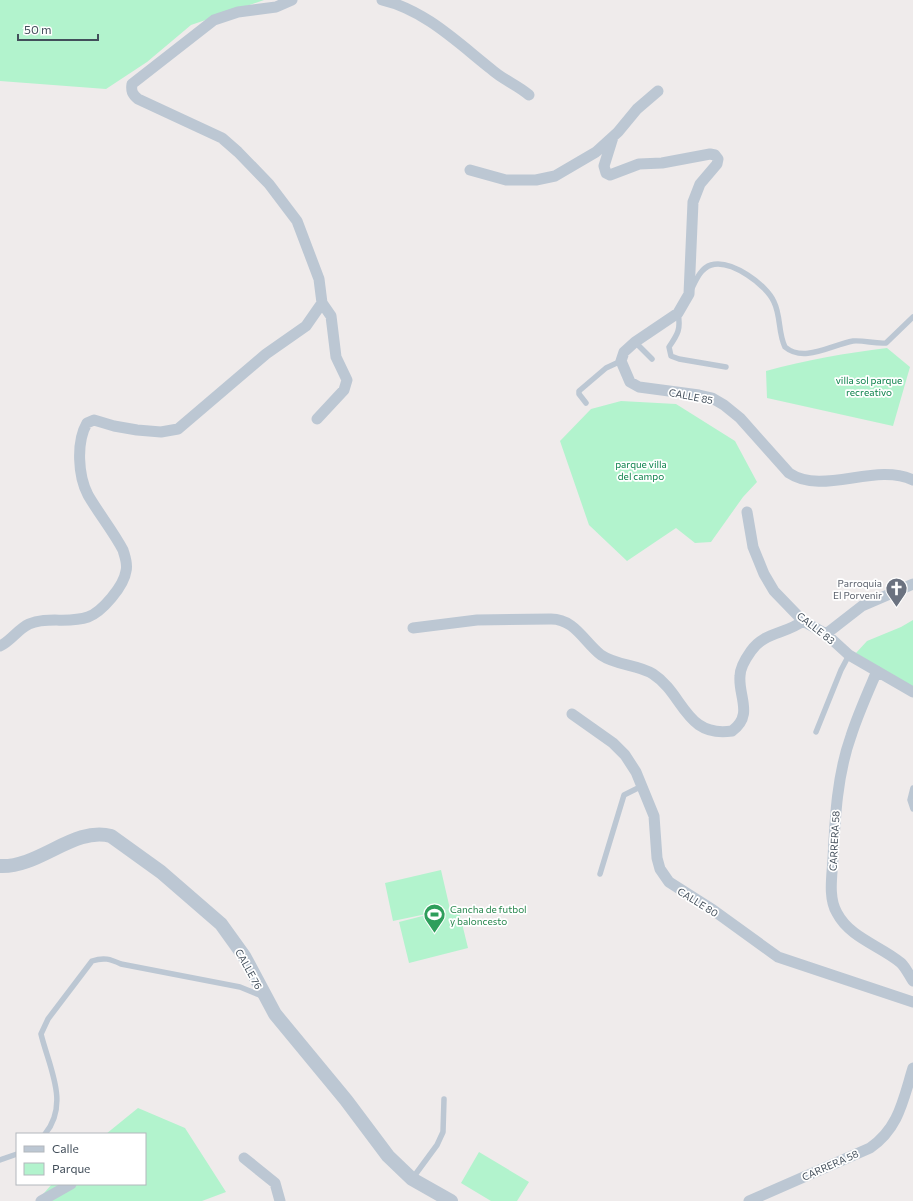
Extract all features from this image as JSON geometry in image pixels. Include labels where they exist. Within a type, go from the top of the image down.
[{"type":"street","points":[[292,0],[276,7],[238,12],[214,20],[132,84],[131,89],[132,94],[138,99],[222,138],[269,184],[297,221],[319,279],[322,303],[331,316],[336,357],[347,380],[344,390],[317,419]]},
{"type":"street","points":[[382,0],[396,4],[426,20],[454,39],[500,76],[516,83],[529,94]]},
{"type":"street","points":[[470,170],[506,180],[543,179],[555,176],[596,152],[613,137],[637,109],[658,91]]},
{"type":"street","points":[[613,137],[604,166],[606,173],[610,175],[639,164],[662,163],[710,154],[715,155],[718,159],[717,164],[700,184],[693,202],[689,294],[678,314],[635,342],[624,352],[621,361]]},
{"type":"street","points":[[0,646],[6,643],[28,624],[39,621],[77,620],[88,617],[106,604],[122,582],[126,571],[126,560],[123,550],[88,494],[84,483],[80,440],[87,423],[94,420],[114,426],[161,432],[185,425],[210,400],[266,354],[306,326],[322,303]]},
{"type":"street","name":"CALLE 85","points":[[621,361],[630,382],[639,387],[712,398],[724,405],[740,418],[789,473],[796,478],[820,481],[886,474],[900,475],[913,480]]},
{"type":"street","name":"CALLE 83","points":[[747,512],[753,547],[764,574],[774,591],[803,620],[826,634],[849,655],[913,692]]},
{"type":"street","points":[[826,634],[862,606],[913,584]]},
{"type":"street","points":[[413,628],[477,620],[562,620],[573,626],[586,642],[608,660],[639,667],[660,679],[672,691],[686,714],[696,723],[714,732],[723,732],[732,731],[741,720],[744,699],[740,676],[750,652],[756,644],[768,636],[792,628],[803,620]]},
{"type":"street","name":"CARRERA 58","points":[[877,671],[850,736],[843,764],[835,807],[831,886],[834,905],[842,921],[851,931],[878,946],[901,963],[913,980]]},
{"type":"street","name":"CALLE 80","points":[[572,714],[613,743],[625,755],[642,786],[654,816],[657,858],[660,869],[668,882],[713,910],[778,957],[913,1002]]},
{"type":"street","name":"CALLE 76","points":[[0,866],[29,861],[93,834],[111,836],[162,872],[221,924],[244,956],[264,997],[275,1014],[346,1100],[388,1156],[412,1179],[440,1198],[451,1201]]},
{"type":"street","name":"CARRERA 58","points":[[749,1201],[870,1148],[886,1136],[892,1127],[913,1068]]},
{"type":"street","points":[[244,1158],[275,1184],[280,1201]]},
{"type":"street","points":[[41,1201],[69,1185]]},
{"type":"lane","points":[[689,294],[698,276],[710,265],[718,264],[735,268],[760,283],[770,294],[777,311],[785,347],[790,352],[799,353],[823,351],[852,341],[879,344],[886,343],[913,318]]},
{"type":"lane","points":[[678,314],[680,323],[679,332],[669,347],[671,356],[679,359],[726,367]]},
{"type":"lane","points":[[635,342],[652,359]]},
{"type":"lane","points":[[586,403],[578,394],[579,390],[606,368],[621,361]]},
{"type":"lane","points":[[816,732],[849,655]]},
{"type":"lane","points":[[600,874],[624,795],[642,786]]},
{"type":"lane","points":[[913,788],[910,800],[913,809]]},
{"type":"lane","points":[[46,1133],[54,1124],[57,1105],[57,1089],[41,1034],[48,1020],[92,961],[101,958],[109,958],[121,964],[240,987],[264,997]]},
{"type":"lane","points":[[412,1179],[437,1146],[443,1132],[444,1099]]},
{"type":"lane","points":[[0,1160],[16,1154]]},
{"type":"green space","points":[[0,0],[264,0],[191,25],[147,62],[106,89],[0,81]]},
{"type":"green space","name":"villa sol parque recreativo","points":[[887,348],[910,367],[893,426],[767,398],[766,371],[826,357]]},
{"type":"green space","name":"parque villa del campo","points":[[621,401],[676,404],[735,441],[757,482],[743,497],[711,542],[695,543],[676,528],[627,561],[589,525],[560,441],[591,409]]},
{"type":"green space","points":[[913,620],[913,689],[904,685],[856,653],[867,641],[901,627]]},
{"type":"green space","name":"Cancha de futbol y baloncesto","points":[[441,870],[450,909],[393,921],[385,883]]},
{"type":"green space","name":"Cancha de futbol y baloncesto","points":[[458,907],[468,948],[409,963],[399,922]]},
{"type":"green space","points":[[138,1108],[185,1128],[226,1192],[202,1201],[37,1201],[51,1185],[146,1185],[146,1133],[107,1133]]},
{"type":"green space","points":[[479,1152],[529,1182],[517,1201],[491,1201],[461,1183]]},
{"type":"place","name":"Parroquia El Porvenir","points":[[897,608]]},
{"type":"place","name":"Cancha de futbol y baloncesto","points":[[434,934]]}]
